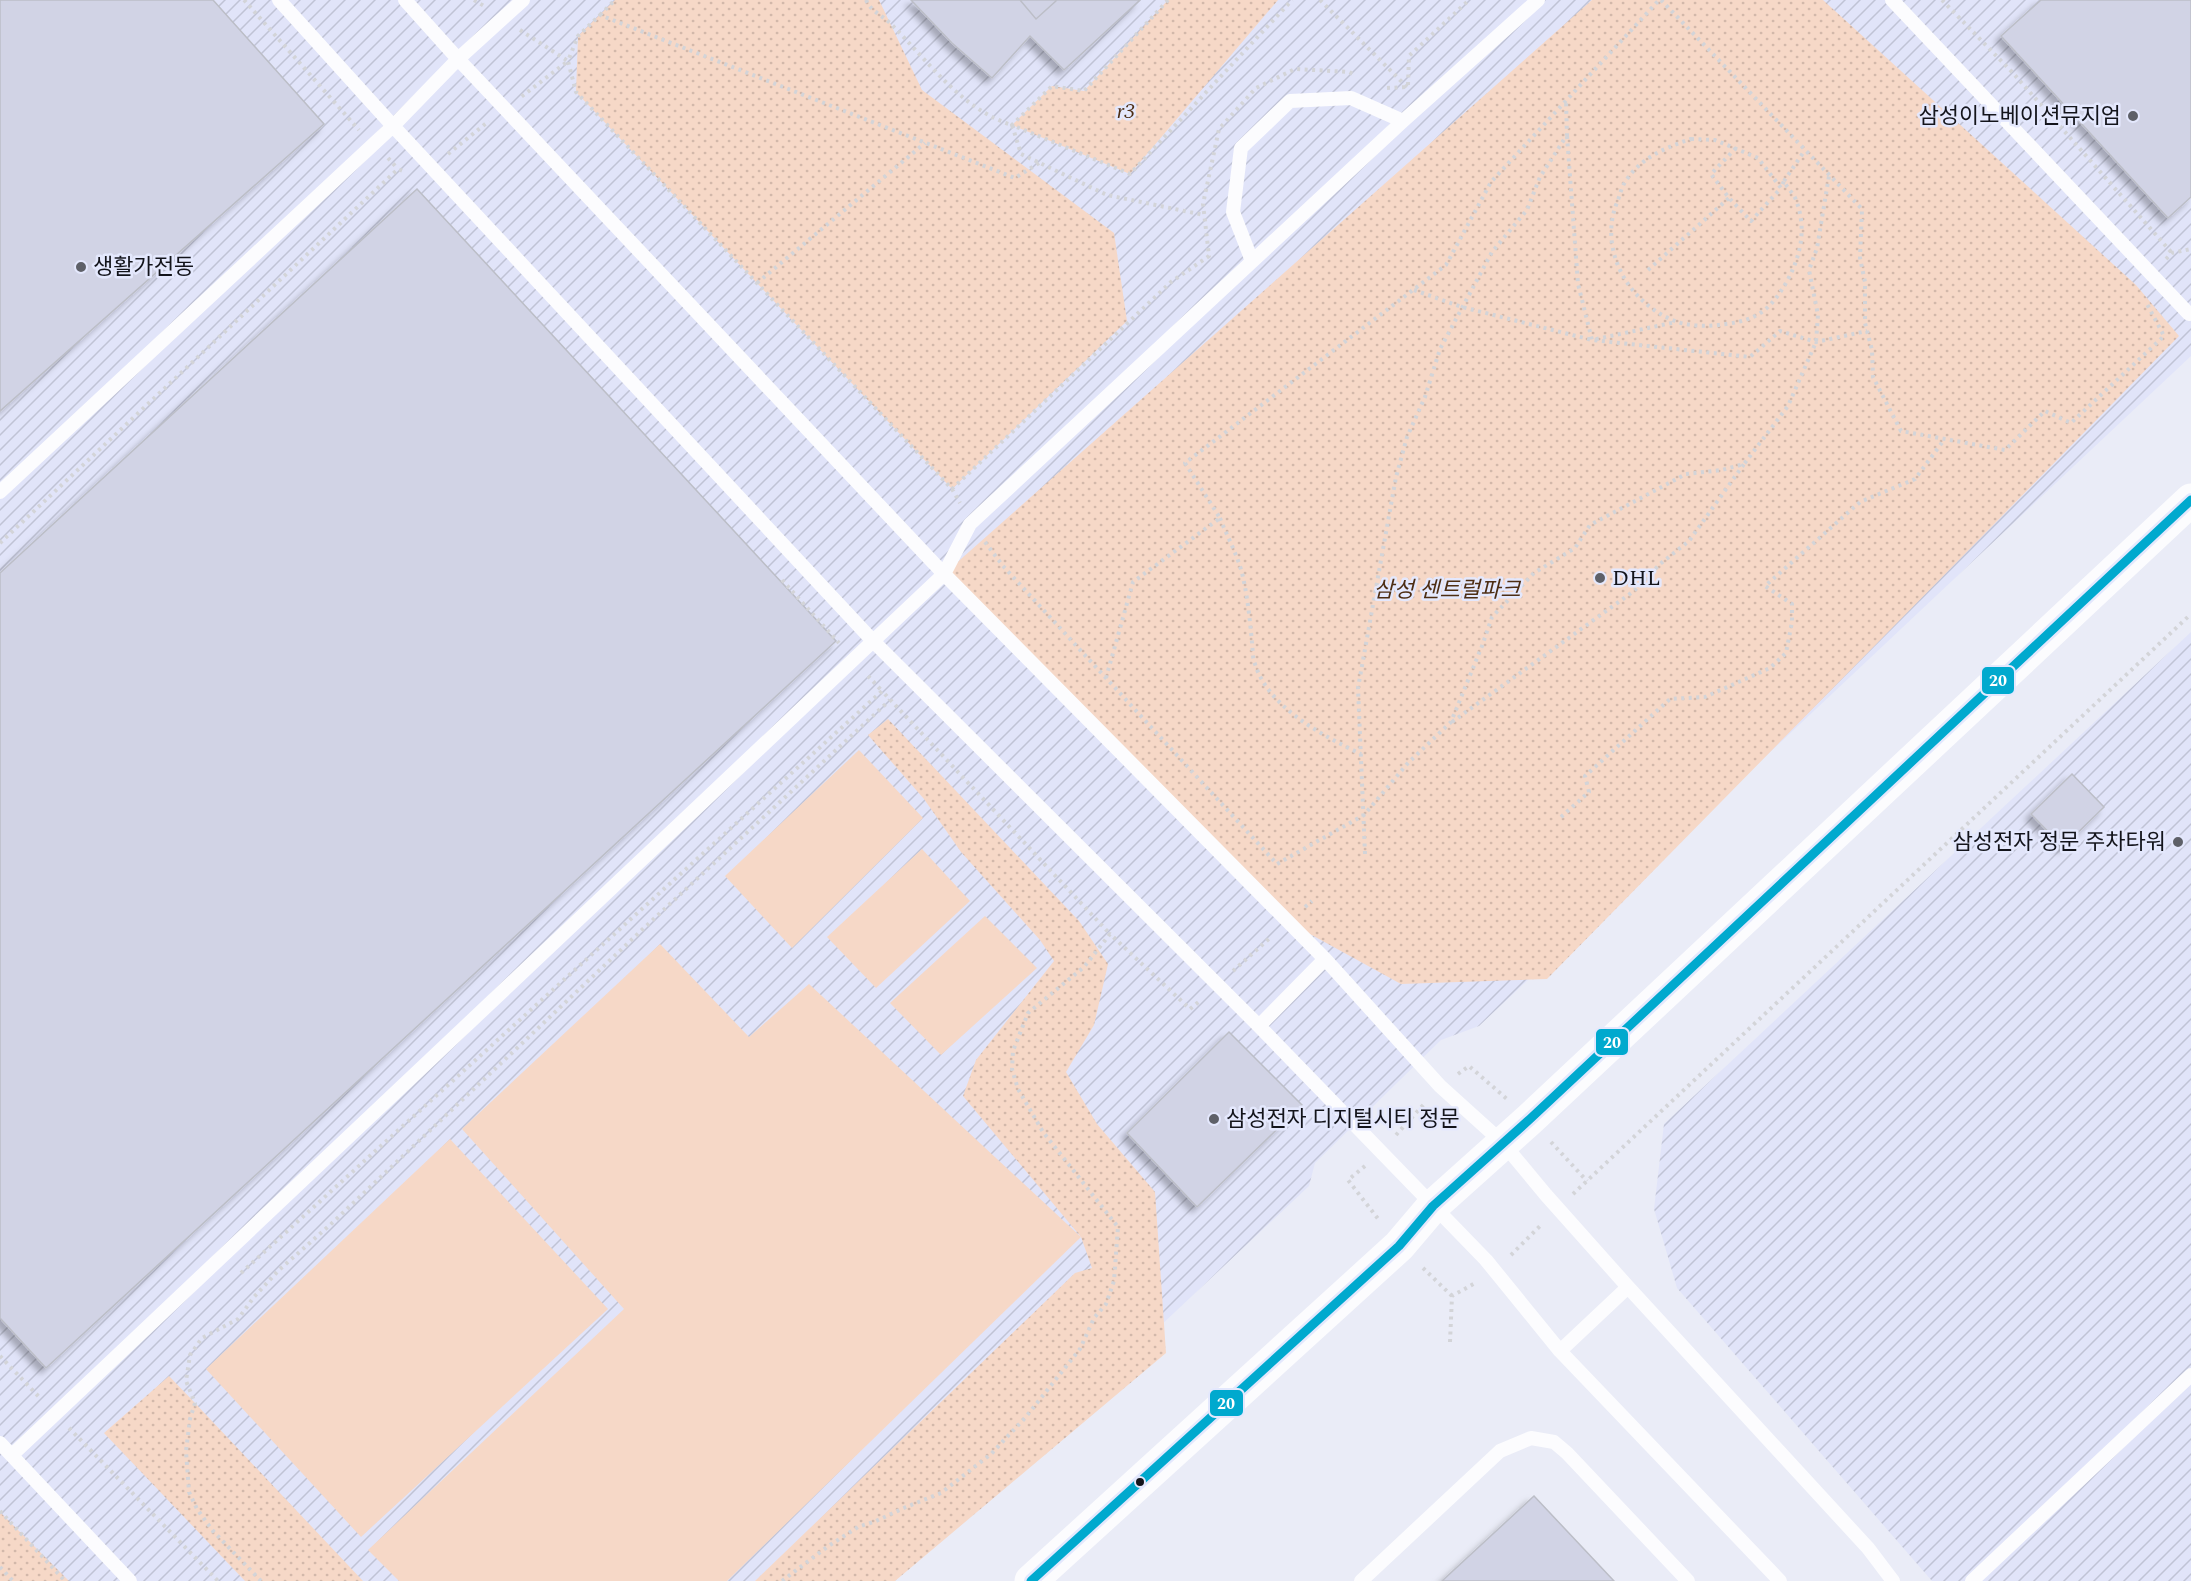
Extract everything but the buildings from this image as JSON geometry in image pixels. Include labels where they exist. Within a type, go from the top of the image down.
[{"type":"street","points":[[1031,1581],[1399,1246],[1433,1206],[1530,1119],[2191,500]]},
{"type":"lane","points":[[279,0],[393,126],[873,641],[1259,1026],[1433,1206],[1495,1271],[1560,1351],[1780,1581]]},
{"type":"lane","points":[[405,0],[944,574],[1325,959],[1440,1086],[1502,1142],[1628,1287],[1868,1548],[1893,1581]]},
{"type":"lane","points":[[0,492],[393,126],[458,59],[523,0]]},
{"type":"lane","points":[[12,1455],[944,574],[970,524],[1402,122],[1538,0]]},
{"type":"lane","points":[[1892,0],[2189,314]]},
{"type":"lane","points":[[1252,261],[1233,212],[1241,148],[1290,101],[1351,98],[1402,122]]},
{"type":"lane","points":[[1259,1026],[1325,959]]},
{"type":"lane","points":[[1560,1351],[1628,1287]]},
{"type":"lane","points":[[1972,1581],[2191,1375]]},
{"type":"lane","points":[[1361,1581],[1500,1451],[1531,1438],[1554,1442],[1568,1453],[1688,1581]]},
{"type":"lane","points":[[0,1443],[130,1581]]},
{"type":"path","points":[[244,0],[351,122]]},
{"type":"path","points":[[0,543],[398,169],[418,176],[568,61],[578,36],[615,0]]},
{"type":"path","points":[[866,0],[871,10],[890,22],[970,104],[998,121],[1130,174],[1292,0]]},
{"type":"path","points":[[1012,125],[1052,86],[1084,91],[1168,0]]},
{"type":"path","points":[[1320,0],[1423,103]]},
{"type":"path","points":[[1407,87],[1409,56],[1469,0]]},
{"type":"path","points":[[1361,754],[1331,740],[1297,717],[1260,679],[1254,662],[1244,583],[1238,558],[1230,545],[1220,518],[1185,463],[1446,265],[1491,182],[1660,0],[1862,209],[1860,258],[1865,282],[1865,323],[1872,350],[1873,377],[1901,431],[2005,450],[2045,411],[2071,423],[2164,336],[2142,296]]},
{"type":"path","points":[[1942,0],[2013,72],[2172,253]]},
{"type":"path","points":[[600,15],[1015,178],[1040,163]]},
{"type":"path","points":[[568,61],[576,92],[952,489],[1171,282],[1209,256],[1203,204],[1219,129],[1256,88],[1294,69],[1349,72],[1359,76]]},
{"type":"path","points":[[1379,84],[1389,88],[1407,87],[1416,80]]},
{"type":"path","points":[[1566,101],[1578,284],[1592,340]]},
{"type":"path","points":[[1012,125],[1021,154],[1107,195],[1204,215]]},
{"type":"path","points":[[1365,854],[1358,688],[1396,477],[1407,437],[1425,397],[1440,349],[1462,307],[1492,252],[1527,210],[1540,177],[1567,135]]},
{"type":"path","points":[[1781,188],[1758,158],[1715,140],[1691,139],[1669,147],[1647,159],[1627,178],[1621,189],[1612,217],[1612,248],[1617,263],[1631,288],[1667,318],[1709,326],[1742,322],[1759,315],[1779,296],[1799,255],[1803,224],[1796,198],[1784,182]]},
{"type":"path","points":[[757,283],[925,143]]},
{"type":"path","points":[[1736,148],[1711,174],[1729,198],[1751,221],[1781,188],[1805,150]]},
{"type":"path","points":[[970,524],[1003,566],[1277,864],[1364,815],[1408,763],[1451,722],[1634,591],[1660,564],[1689,542],[1788,406],[1816,342],[1818,315],[1809,270],[1817,248],[1829,176]]},
{"type":"path","points":[[1648,270],[1729,198]]},
{"type":"path","points":[[1413,290],[1462,307],[1592,340],[1750,357],[1780,332],[1816,342],[1867,330]]},
{"type":"path","points":[[1592,340],[1676,321]]},
{"type":"path","points":[[1561,817],[1590,792],[1586,776],[1670,699],[1705,697],[1770,668],[1786,653],[1792,622],[1792,604],[1765,586],[1860,502],[1915,479],[1944,440]]},
{"type":"path","points":[[1451,722],[1492,617],[1534,573],[1575,548],[1590,525],[1686,474],[1722,470],[1744,464]]},
{"type":"path","points":[[1106,678],[1133,582],[1220,518]]},
{"type":"path","points":[[1450,1342],[1452,1296],[1495,1271],[1559,1208],[2191,614]]},
{"type":"path","points":[[236,1277],[882,691],[1110,934],[1190,1009],[1312,901]]},
{"type":"path","points":[[261,1581],[213,1531],[197,1509],[189,1492],[186,1450],[195,1404],[186,1381],[190,1355],[202,1338],[238,1319],[254,1297],[279,1270],[330,1225],[890,700]]},
{"type":"path","points":[[782,1581],[858,1527],[941,1493],[991,1454],[1025,1418],[1080,1349],[1094,1318],[1106,1304],[1114,1281],[1118,1227],[1043,1132],[1018,1089],[1012,1069],[1013,1051],[1028,1013],[1084,967],[1110,934]]},
{"type":"path","points":[[0,1356],[218,1581]]},
{"type":"path","points":[[0,1511],[65,1581]]},
{"type":"path","points":[[0,1567],[13,1581]]},
{"type":"shaded area","points":[[0,0],[2191,0],[2191,356],[1479,1026],[1441,1040],[1315,1163],[1309,1186],[889,1581],[0,1581]]},
{"type":"shaded area","points":[[2191,632],[2191,1581],[1932,1581],[1677,1288],[1654,1209],[1664,1124]]},
{"type":"green space","points":[[615,0],[879,0],[922,90],[1114,233],[1127,321],[952,489],[576,92],[578,36]]},
{"type":"green space","name":"r3","points":[[1168,0],[1278,0],[1130,174],[1012,125],[1052,86],[1084,91]]},
{"type":"green space","name":"삼성 센트럴파크","points":[[1592,0],[1823,0],[2136,285],[2179,336],[1547,979],[1401,984],[1288,922],[944,574]]},
{"type":"green space","points":[[888,719],[1079,921],[1108,964],[1094,1025],[1066,1072],[1097,1124],[1155,1192],[1166,1353],[895,1581],[755,1581],[1075,1273],[1092,1268],[1081,1237],[963,1096],[976,1060],[1054,961],[1040,940],[961,852],[924,799],[868,735]]},
{"type":"green space","points":[[859,750],[923,818],[792,948],[725,876]]},
{"type":"green space","points":[[922,849],[970,901],[876,988],[827,937]]},
{"type":"green space","points":[[985,916],[1037,968],[941,1055],[890,1003]]},
{"type":"green space","points":[[660,944],[749,1037],[809,984],[1081,1237],[727,1581],[399,1581],[368,1550],[624,1309],[462,1129]]},
{"type":"green space","points":[[450,1139],[608,1309],[361,1537],[206,1369]]},
{"type":"green space","points":[[169,1376],[363,1581],[245,1581],[104,1433]]},
{"type":"green space","points":[[0,1512],[69,1581],[0,1581]]},
{"type":"transit line","name":"20","points":[[1031,1581],[1399,1246],[1433,1206],[1530,1119],[2191,500]]},
{"type":"place","name":"삼성이노베이션뮤지엄","points":[[2133,116]]},
{"type":"place","name":"생활가전동","points":[[81,267]]},
{"type":"place","name":"DHL","points":[[1600,578]]},
{"type":"place","name":"삼성전자 정문 주차타워","points":[[2178,842]]},
{"type":"place","name":"삼성전자 디지털시티 정문","points":[[1214,1119]]}]
